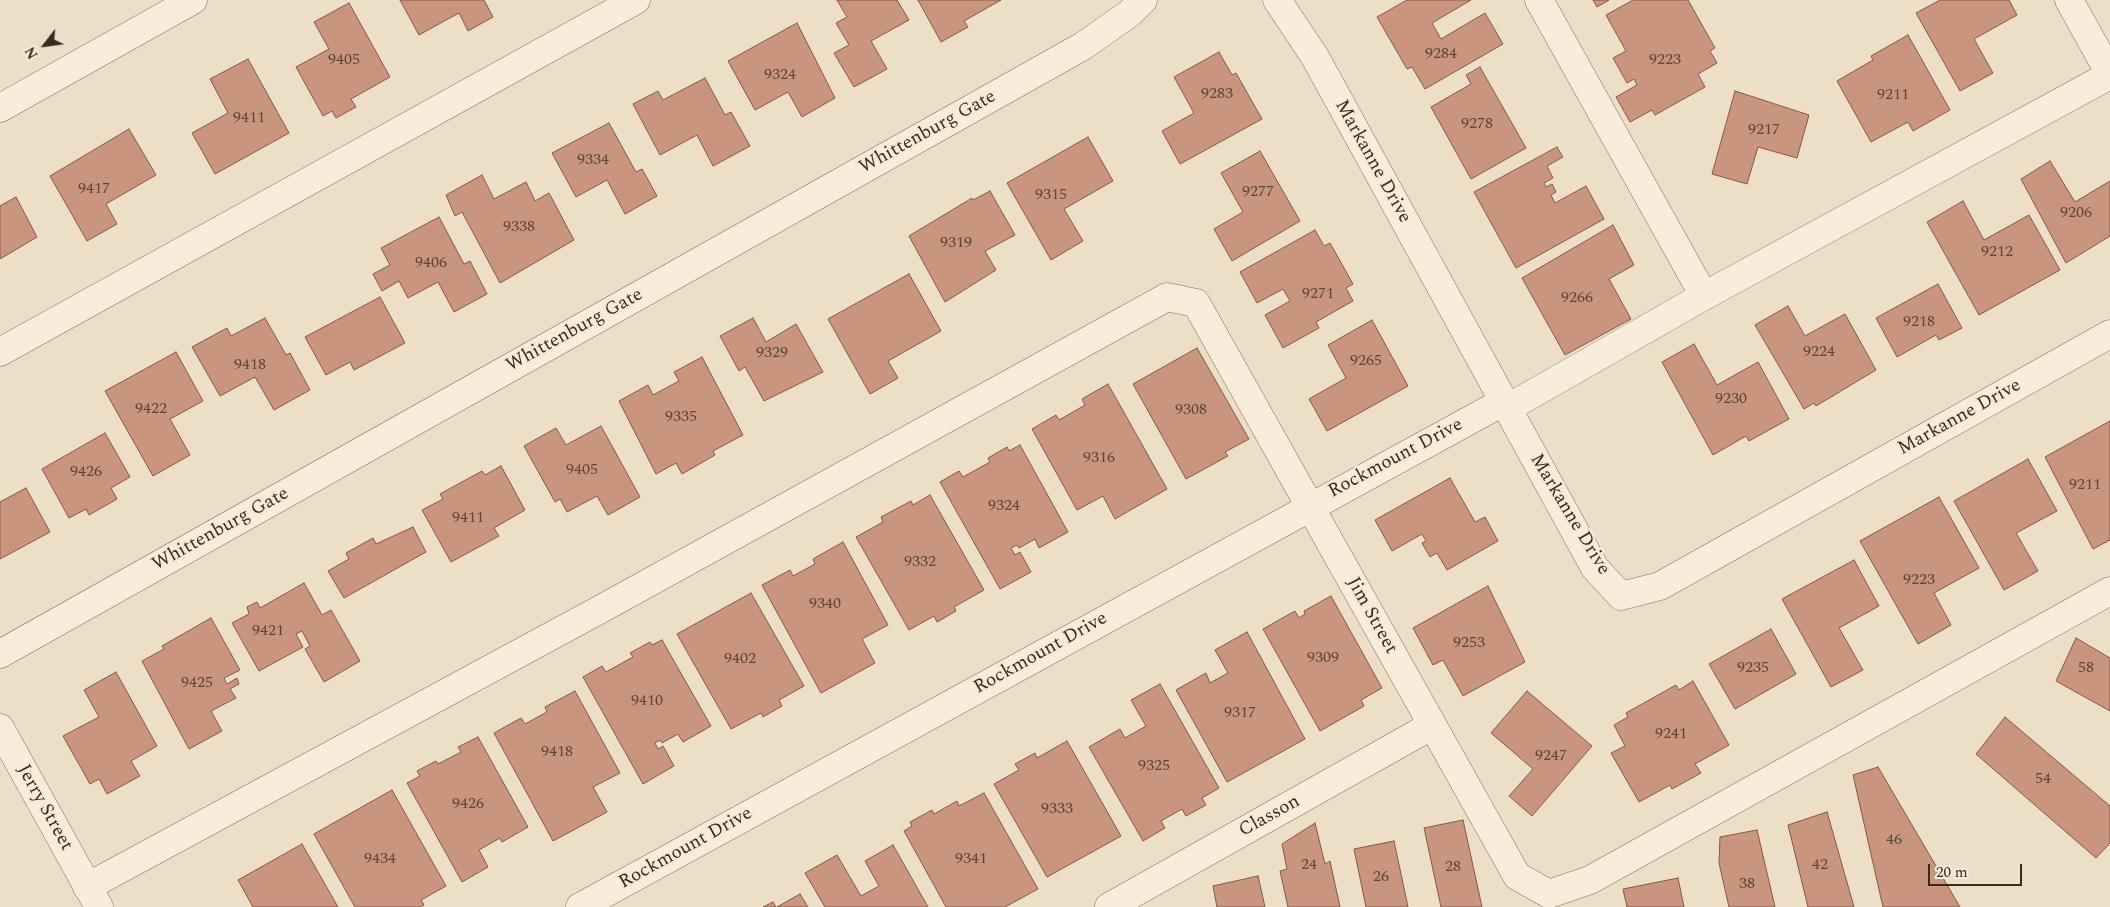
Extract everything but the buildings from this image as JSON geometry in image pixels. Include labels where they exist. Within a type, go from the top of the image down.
[{"type":"street","points":[[0,108],[194,0]]},
{"type":"street","points":[[0,352],[636,0]]},
{"type":"street","name":"Whittenburg Gate","points":[[0,654],[1083,46],[1130,13],[1143,0]]},
{"type":"street","name":"Markanne Drive","points":[[1278,0],[1315,58],[1504,406],[1596,568],[1621,596],[1660,586],[2110,334]]},
{"type":"street","points":[[1539,0],[1704,296]]},
{"type":"street","points":[[2070,0],[2110,74]]},
{"type":"street","name":"Rockmount Drive","points":[[580,907],[1311,505],[1504,406],[2110,74]]},
{"type":"street","name":"Jim Street","points":[[93,897],[601,609],[1167,297],[1196,302],[1311,505],[1431,726],[1517,876],[1549,894],[1590,880],[2110,591]]},
{"type":"street","name":"Classon","points":[[1109,907],[1431,726]]},
{"type":"street","name":"Jerry Street","points":[[0,728],[8,762],[93,897]]}]
